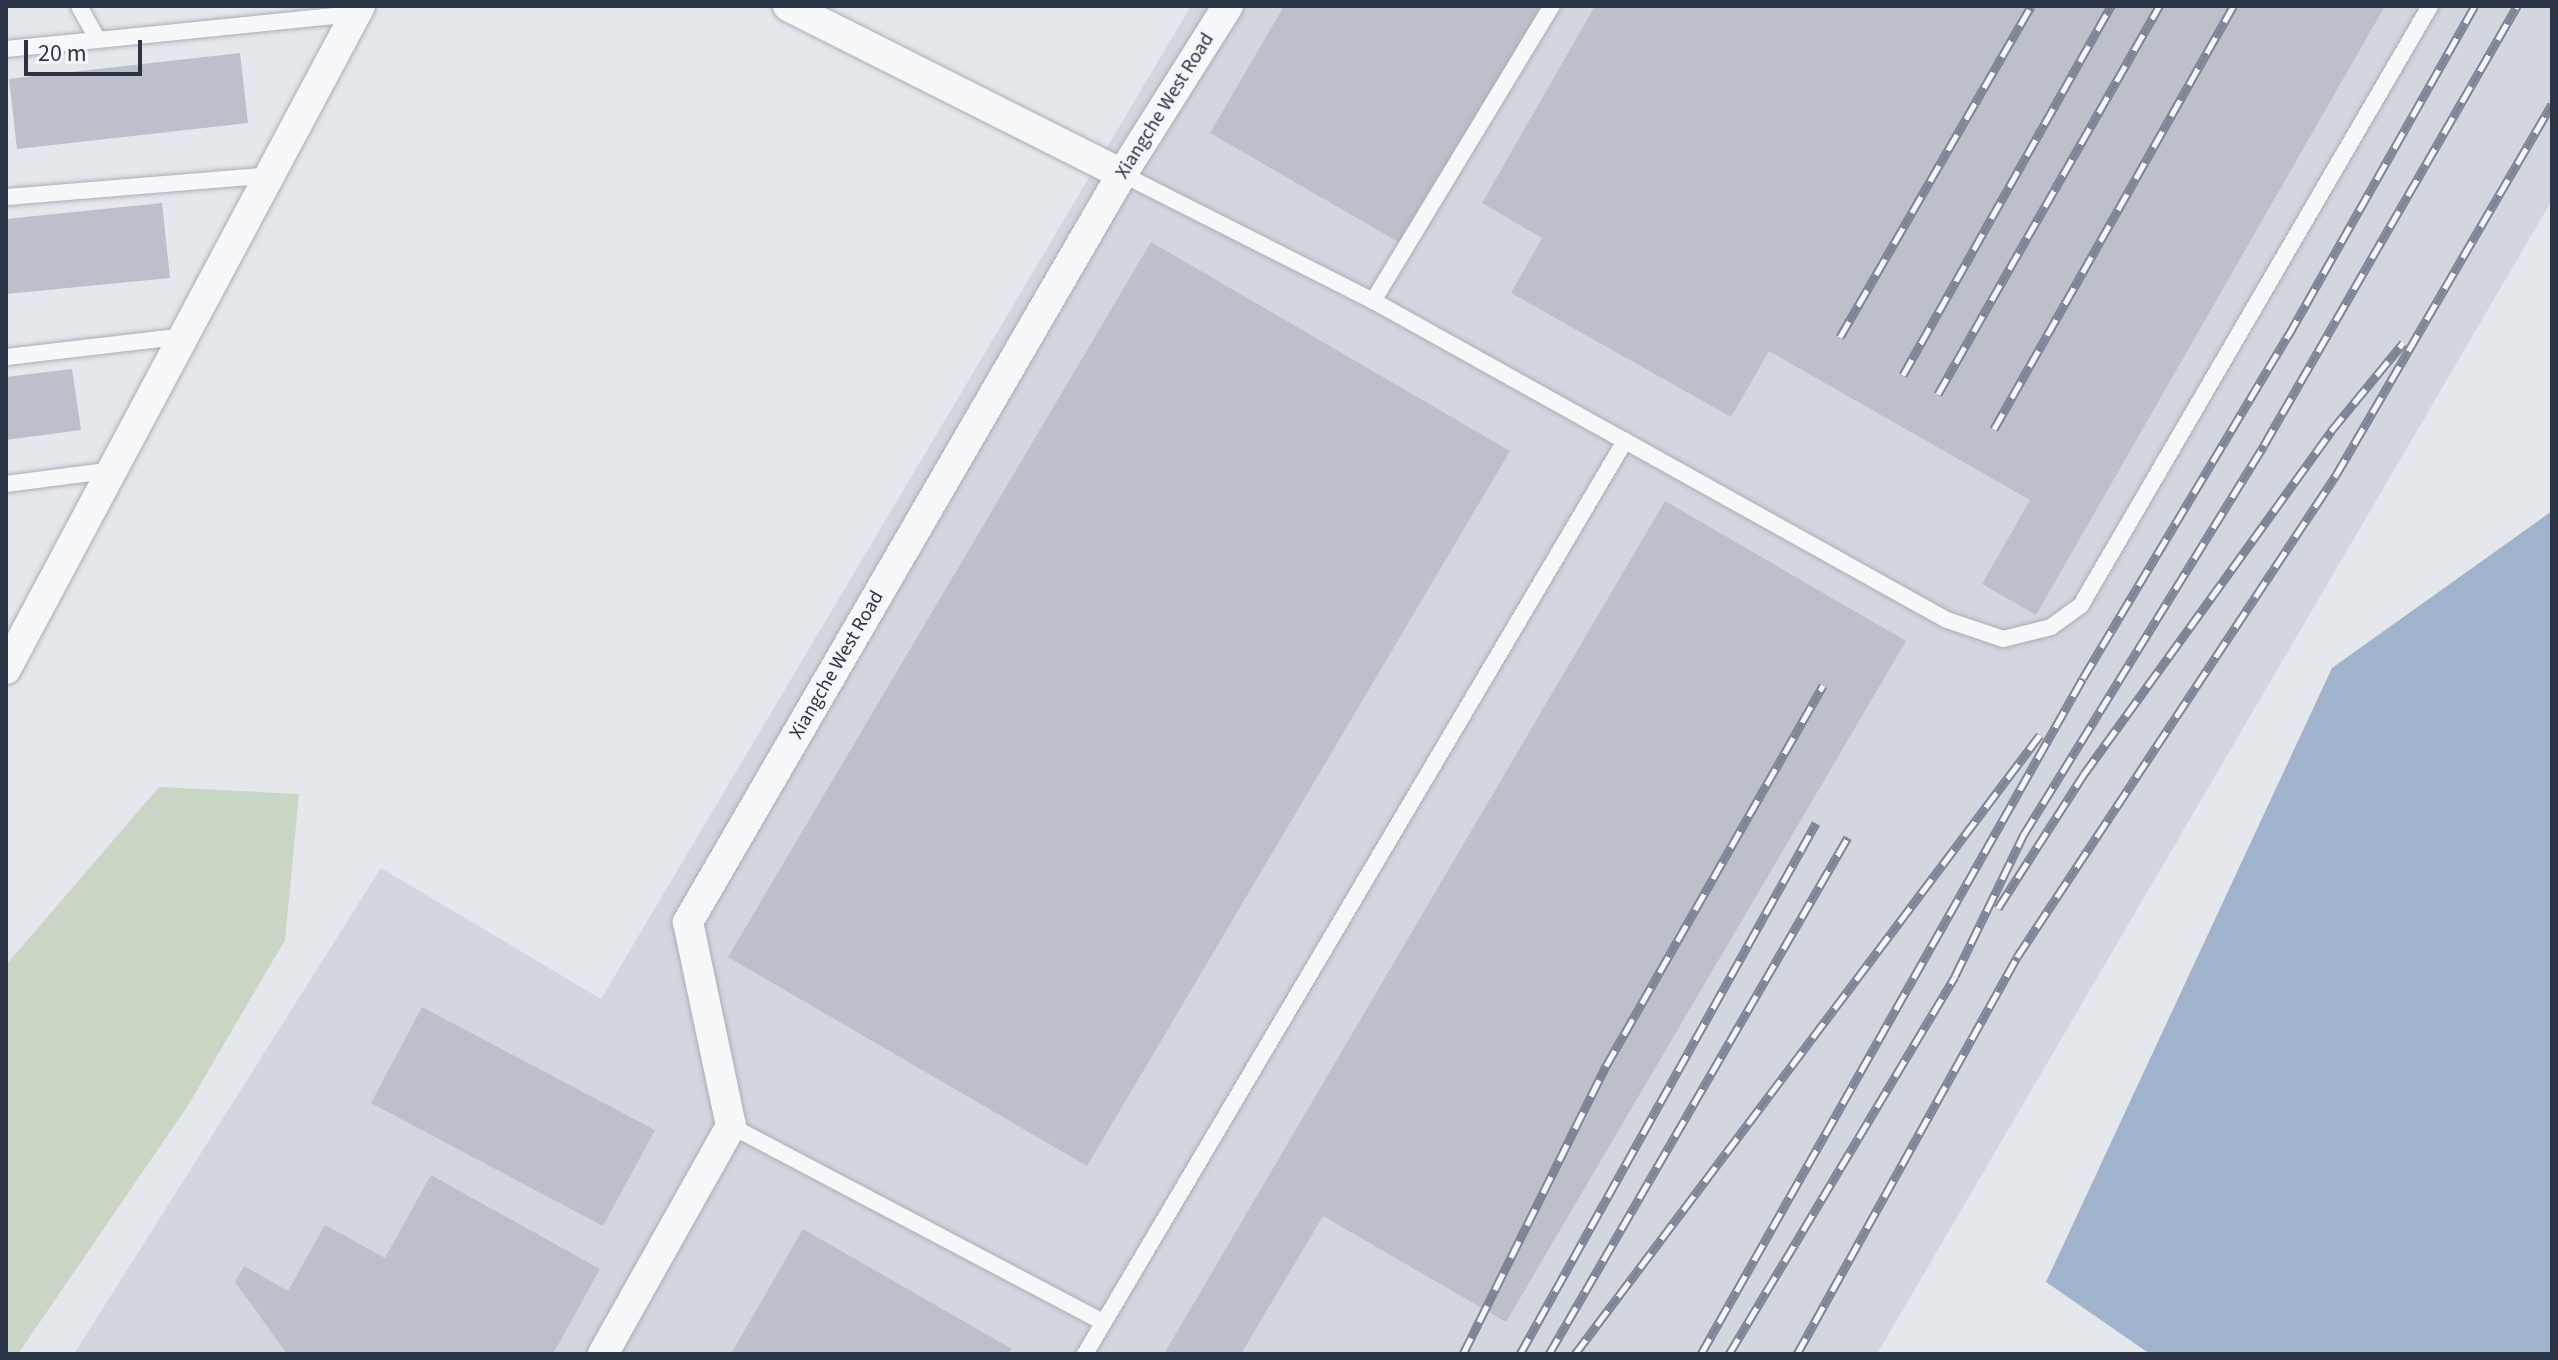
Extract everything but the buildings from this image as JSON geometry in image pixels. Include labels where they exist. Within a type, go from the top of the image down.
[{"type":"street","points":[[788,6],[1122,174]]},
{"type":"street","name":"Xiangche West Road","points":[[731,1126],[688,922],[1122,174],[1228,6]]},
{"type":"street","points":[[10,655],[114,470],[360,10]]},
{"type":"street","points":[[603,1354],[731,1126]]},
{"type":"lane","points":[[79,6],[98,40]]},
{"type":"lane","points":[[1373,301],[1552,6]]},
{"type":"lane","points":[[1122,174],[1373,301],[1947,620],[2003,639],[2051,627],[2081,605],[2430,6]]},
{"type":"lane","points":[[6,49],[360,10]]},
{"type":"lane","points":[[6,197],[273,175]]},
{"type":"lane","points":[[6,357],[186,336]]},
{"type":"lane","points":[[1085,1354],[1101,1321],[1625,441]]},
{"type":"lane","points":[[6,484],[114,470]]},
{"type":"lane","points":[[731,1126],[1101,1321]]},
{"type":"shaded area","points":[[1191,6],[2552,6],[2552,200],[1877,1354],[74,1354],[381,868],[601,999]]},
{"type":"green space","points":[[159,787],[299,794],[285,940],[187,1107],[18,1354],[6,1354],[6,965]]},
{"type":"water","points":[[2552,511],[2552,1354],[2150,1354],[2046,1282],[2332,668]]},
{"type":"railway","points":[[1840,337],[2031,6]]},
{"type":"railway","points":[[1903,375],[2111,6]]},
{"type":"railway","points":[[1938,394],[2159,6]]},
{"type":"railway","points":[[1994,429],[2233,6]]},
{"type":"railway","points":[[1701,1354],[2083,678],[2288,336],[2475,6]]},
{"type":"railway","points":[[1729,1354],[1955,976],[2024,834],[2264,445],[2517,6]]},
{"type":"railway","points":[[1797,1354],[2017,957],[2336,475],[2552,104]]},
{"type":"railway","points":[[1998,908],[2084,774],[2331,431],[2403,343]]},
{"type":"railway","points":[[1463,1354],[1606,1066],[1823,685]]},
{"type":"railway","points":[[1575,1354],[2040,735]]},
{"type":"railway","points":[[1520,1354],[1816,823]]},
{"type":"railway","points":[[1549,1354],[1848,837]]}]
